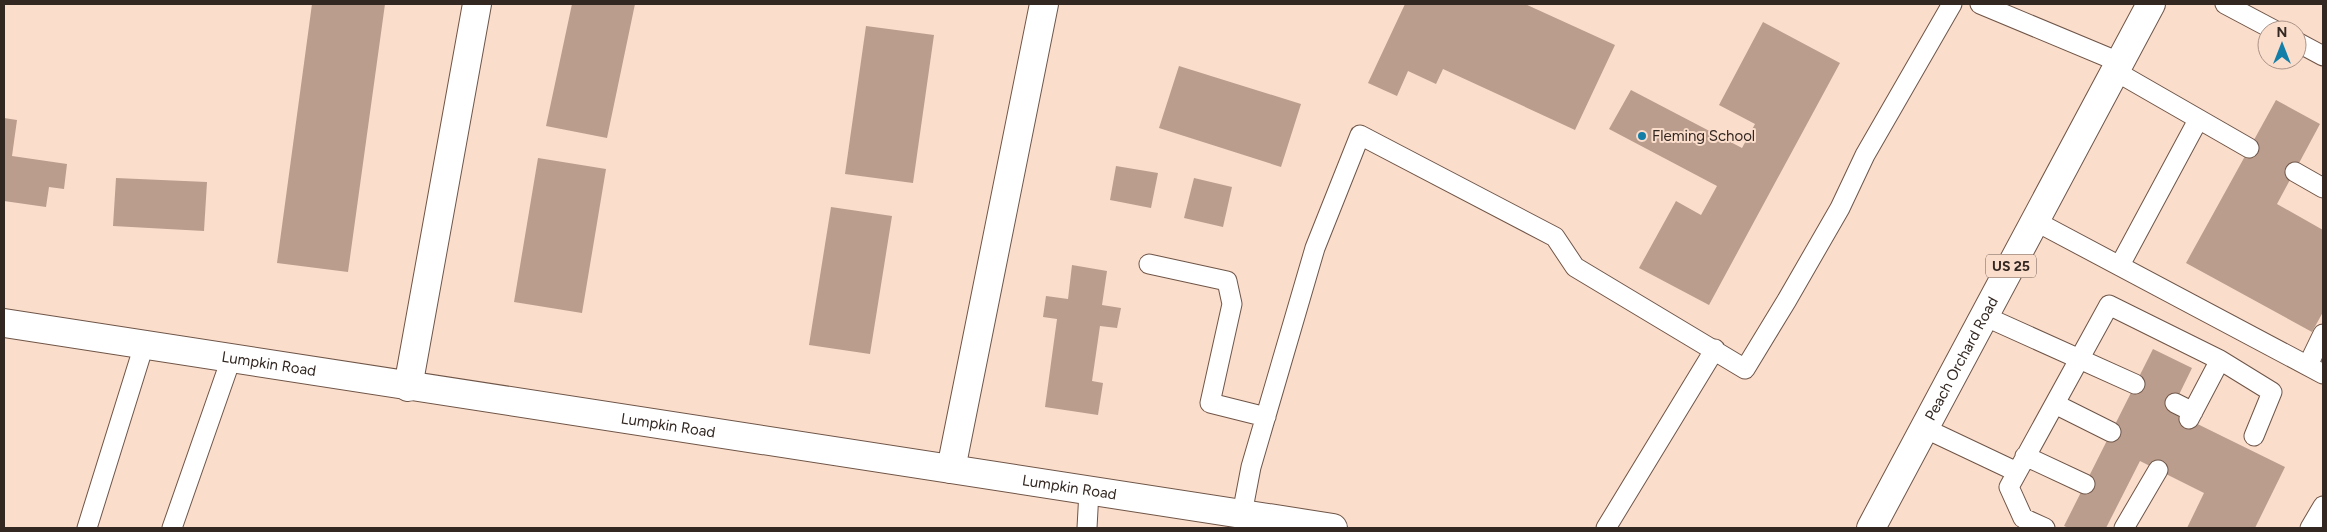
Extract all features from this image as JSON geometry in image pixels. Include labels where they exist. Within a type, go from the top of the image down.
[{"type":"main road","points":[[408,387],[477,4]]},
{"type":"main road","points":[[951,469],[1044,4]]},
{"type":"main road","name":"Peach Orchard Road","points":[[1871,528],[2151,4]]},
{"type":"main road","name":"Lumpkin Road","points":[[4,323],[408,387],[1333,528]]},
{"type":"lane","points":[[1242,514],[1251,467],[1315,248],[1360,135],[1555,237],[1576,267],[1744,369],[1787,300],[1831,223],[1865,155],[1952,4]]},
{"type":"lane","points":[[1980,4],[2117,66],[2198,120],[2249,148]]},
{"type":"lane","points":[[2225,4],[2255,11],[2264,20]]},
{"type":"lane","points":[[2307,47],[2323,56]]},
{"type":"lane","points":[[2120,265],[2198,120]]},
{"type":"lane","points":[[2294,172],[2323,188]]},
{"type":"lane","points":[[2035,221],[2316,370],[2323,334]]},
{"type":"lane","points":[[1149,264],[1227,281],[1232,304],[1210,403],[1266,418]]},
{"type":"lane","points":[[2045,528],[2023,518],[2008,487],[2109,306],[2220,360],[2272,392],[2254,436]]},
{"type":"lane","points":[[1984,316],[2135,384]]},
{"type":"lane","points":[[87,528],[144,345]]},
{"type":"lane","points":[[1606,528],[1715,350]]},
{"type":"lane","points":[[172,528],[231,359]]},
{"type":"lane","points":[[2175,403],[2191,416],[2220,360]]},
{"type":"lane","points":[[2054,404],[2110,432]]},
{"type":"lane","points":[[1924,428],[2021,464],[2085,484]]},
{"type":"lane","points":[[2124,528],[2127,506],[2158,470]]},
{"type":"lane","points":[[1087,528],[1089,491]]},
{"type":"lane","points":[[2310,528],[2323,506]]},
{"type":"building","points":[[312,4],[385,4],[348,272],[277,263]]},
{"type":"building","points":[[572,4],[635,4],[607,138],[546,126]]},
{"type":"building","points":[[1405,4],[1525,4],[1615,45],[1575,130],[1443,69],[1436,84],[1408,71],[1397,96],[1368,83]]},
{"type":"building","points":[[1763,22],[1840,63],[1709,305],[1639,268],[1676,201],[1701,215],[1717,186],[1609,129],[1631,90],[1742,148],[1755,124],[1719,105]]},
{"type":"building","points":[[866,26],[934,35],[913,183],[845,174]]},
{"type":"building","points":[[1179,66],[1301,104],[1281,167],[1159,128]]},
{"type":"building","points":[[2276,100],[2320,124],[2277,204],[2323,230],[2323,312],[2312,332],[2186,263]]},
{"type":"building","points":[[4,118],[17,120],[12,156],[67,164],[64,189],[49,187],[46,207],[4,201]]},
{"type":"building","points":[[538,158],[606,169],[582,313],[514,302]]},
{"type":"building","points":[[1116,166],[1158,173],[1151,208],[1110,200]]},
{"type":"building","points":[[116,178],[207,182],[204,231],[113,226]]},
{"type":"building","points":[[1194,178],[1232,187],[1223,227],[1184,218]]},
{"type":"building","points":[[831,207],[892,216],[870,354],[809,345]]},
{"type":"building","points":[[1072,265],[1107,271],[1102,305],[1121,308],[1117,328],[1100,326],[1092,381],[1103,383],[1098,415],[1045,407],[1057,319],[1043,317],[1046,296],[1068,299]]},
{"type":"building","points":[[2153,349],[2192,368],[2171,411],[2285,467],[2255,528],[2187,528],[2204,493],[2140,461],[2106,528],[2069,528],[2064,526]]},
{"type":"place","name":"Fleming School","points":[[1642,136]]}]
